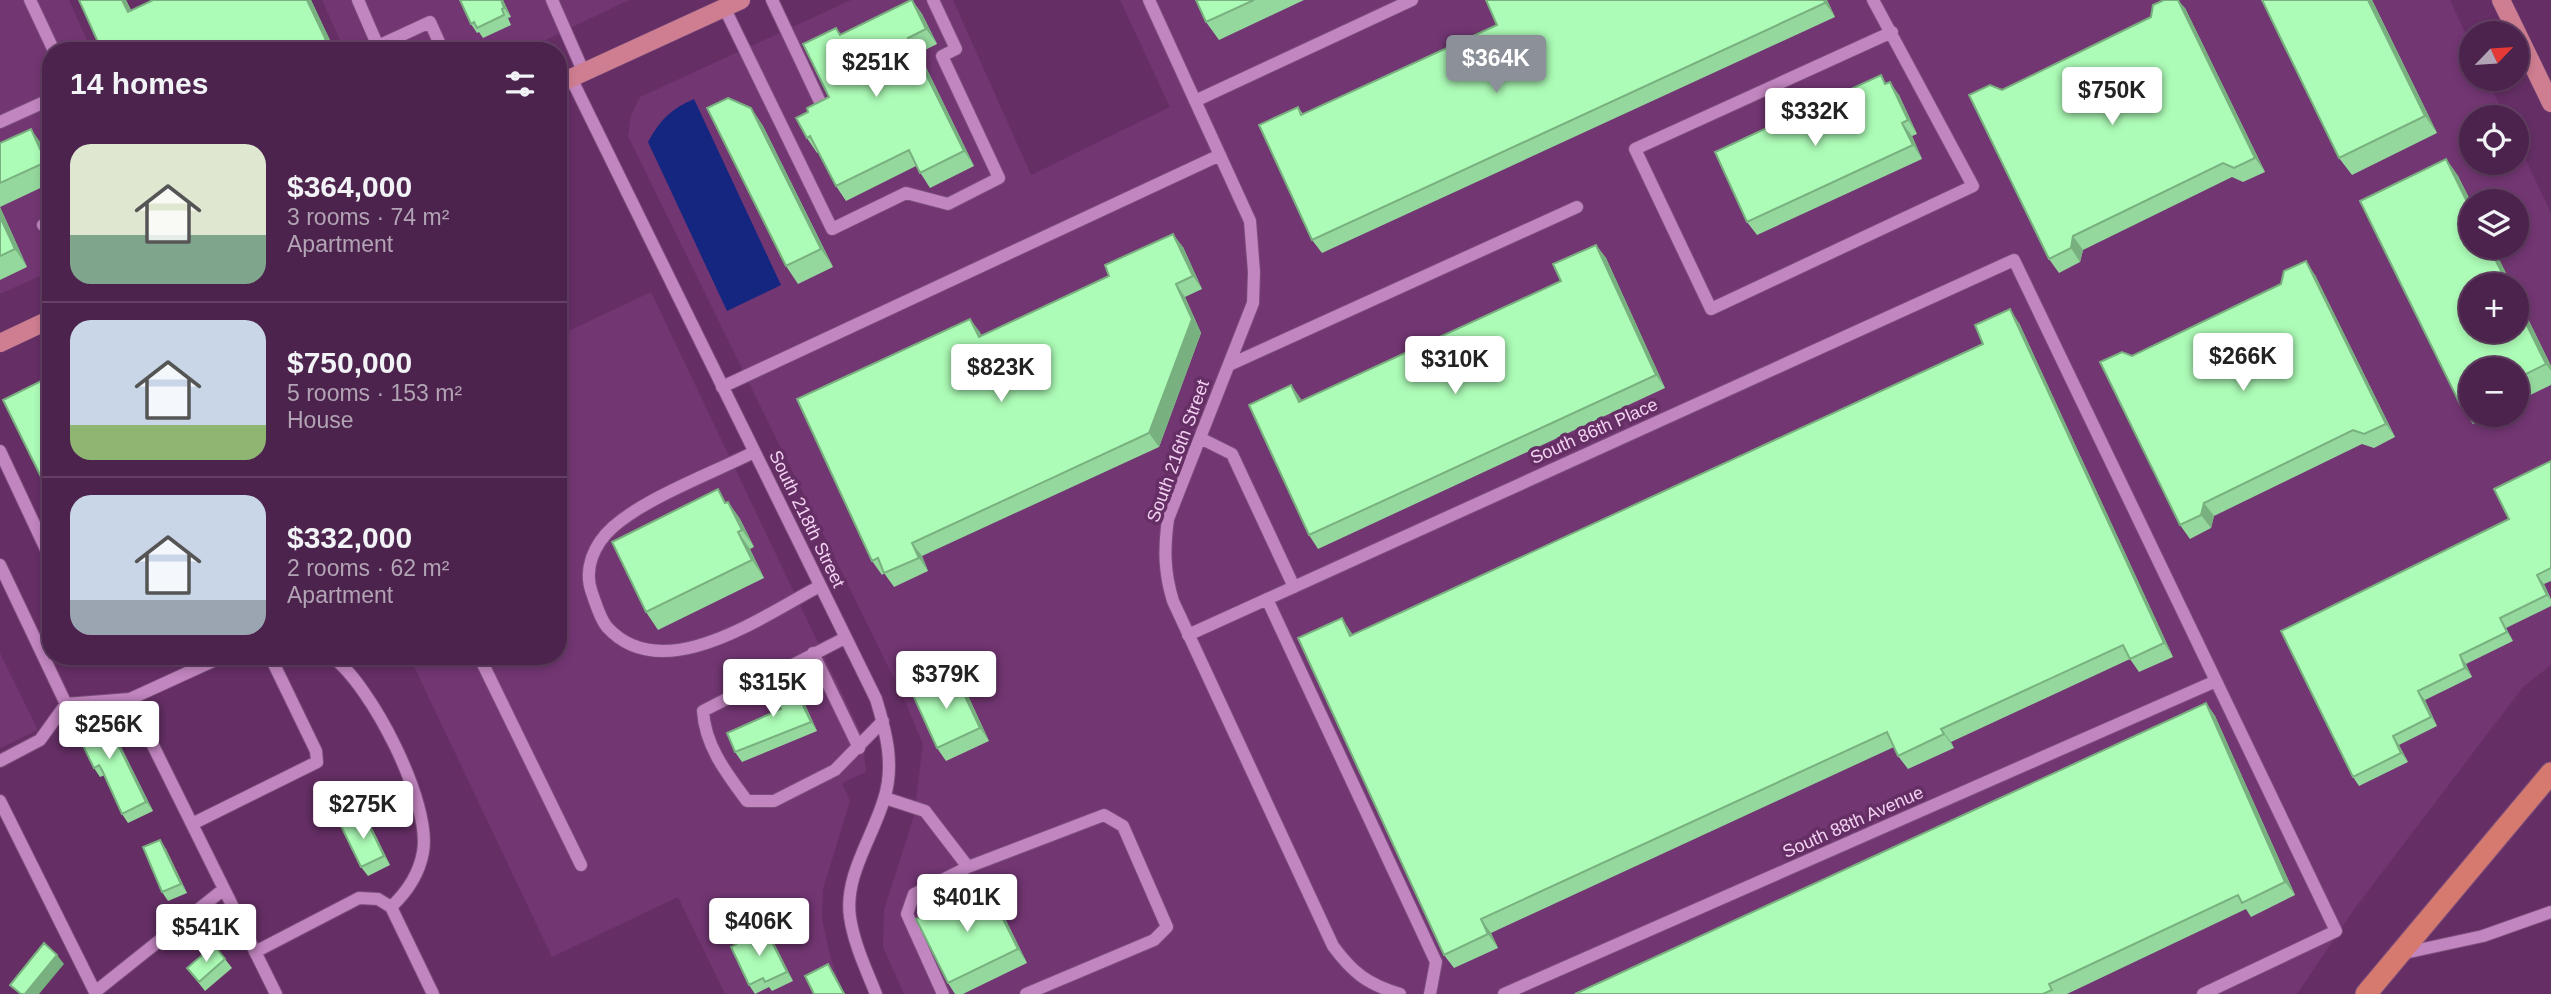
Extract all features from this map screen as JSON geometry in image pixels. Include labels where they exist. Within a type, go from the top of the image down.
[{"type":"highway","points":[[2365,994],[2551,773]]},
{"type":"main road","points":[[2501,0],[2551,103]]},
{"type":"main road","points":[[571,78],[736,2]]},
{"type":"main road","points":[[0,343],[42,323]]},
{"type":"street","points":[[30,0],[50,42]]},
{"type":"street","points":[[358,0],[376,42]]},
{"type":"street","name":"South 218th Street","points":[[552,0],[562,42]]},
{"type":"street","points":[[772,0],[821,104]]},
{"type":"street","points":[[736,2],[832,229],[906,193],[948,204],[999,178],[942,56],[956,49],[933,0]]},
{"type":"street","name":"South 216th Street","points":[[1149,0],[1250,221],[1254,272],[1253,303],[1168,519],[1164,551],[1165,576],[1188,635],[1333,946],[1352,972],[1380,988],[1399,994]]},
{"type":"street","points":[[1195,101],[1412,0]]},
{"type":"street","points":[[1873,0],[1892,32],[1973,186],[1711,309],[1635,149],[1892,32]]},
{"type":"street","points":[[391,42],[430,22],[439,42]]},
{"type":"street","name":"South 218th Street","points":[[571,78],[876,699],[883,721],[890,766],[885,798],[852,881],[849,916],[860,956],[876,994]]},
{"type":"street","points":[[0,122],[42,103]]},
{"type":"street","points":[[722,387],[1220,155]]},
{"type":"street","points":[[1229,365],[1577,207]]},
{"type":"street","name":"South 86th Place","points":[[1188,635],[2014,260],[2216,681]]},
{"type":"street","points":[[1200,438],[1232,454],[1294,587]]},
{"type":"street","points":[[0,451],[42,541]]},
{"type":"street","points":[[754,452],[645,506],[612,527],[593,551],[586,579],[605,625],[621,640],[655,653],[707,644],[820,586]]},
{"type":"street","points":[[0,565],[42,653]]},
{"type":"street","points":[[1267,599],[1436,962],[1430,994]]},
{"type":"street","points":[[845,638],[703,711],[704,730],[722,766],[747,801],[774,801],[835,770],[883,721]]},
{"type":"street","points":[[813,653],[859,748]]},
{"type":"street","points":[[47,665],[66,704]]},
{"type":"street","points":[[0,761],[40,740],[66,704],[130,699],[204,665]]},
{"type":"street","points":[[192,824],[317,762],[316,751],[274,665]]},
{"type":"street","points":[[340,665],[360,686],[387,730],[416,799],[424,833],[423,853],[410,890],[391,907]]},
{"type":"street","points":[[482,665],[581,865]]},
{"type":"street","points":[[2203,994],[2336,931],[2216,681]]},
{"type":"street","name":"South 88th Avenue","points":[[1504,994],[2216,681]]},
{"type":"street","points":[[130,699],[276,994]]},
{"type":"street","points":[[885,798],[925,811],[968,867]]},
{"type":"street","points":[[0,801],[96,993],[224,889]]},
{"type":"street","points":[[943,994],[907,914],[914,894],[968,867],[1104,815],[1123,826],[1167,927],[1154,940],[1026,994]]},
{"type":"street","points":[[255,952],[359,898],[378,899],[391,907],[433,994]]},
{"type":"street","points":[[2398,954],[2483,936],[2551,912]]},
{"type":"shaded area","points":[[0,0],[69,0],[88,42],[42,42],[42,275],[0,294]]},
{"type":"shaded area","points":[[322,0],[629,0],[541,42],[341,42]]},
{"type":"shaded area","points":[[851,0],[953,0],[1031,175],[1170,107],[1120,0],[2450,0],[2460,21],[2459,91],[2493,91],[2499,105],[2459,105],[2459,175],[2529,175],[2529,166],[2551,213],[2551,665],[2523,687],[2355,908],[2297,994],[904,994],[883,947],[884,910],[914,816],[923,744],[903,697],[628,136],[631,115],[640,97]]},
{"type":"shaded area","points":[[694,99],[781,285],[727,311],[648,142],[667,116]]},
{"type":"shaded area","points":[[651,292],[862,735],[866,772],[842,783],[850,801],[823,889],[822,920],[831,959],[844,994],[725,994],[678,897],[552,957],[413,665],[567,665],[567,332]]},
{"type":"shaded area","points":[[0,653],[38,730],[0,748]]},
{"type":"building","points":[[79,0],[122,0],[128,12],[153,0],[307,0],[326,40],[322,42],[98,42]]},
{"type":"building","points":[[460,0],[501,0],[504,15],[477,28],[474,22],[471,24]]},
{"type":"building","points":[[912,0],[926,29],[908,38],[964,151],[920,173],[909,150],[836,186],[810,136],[807,138],[796,118],[808,112],[807,108],[829,97],[803,44],[836,28],[840,35]]},
{"type":"building","points":[[1196,0],[1254,0],[1206,22]]},
{"type":"building","points":[[1486,0],[1824,0],[1825,3],[1312,240],[1259,125],[1298,107],[1301,115],[1497,25]]},
{"type":"building","points":[[2164,0],[2178,0],[2255,158],[2234,168],[2223,163],[2073,236],[2071,248],[2049,259],[1969,95],[1990,85],[2002,90],[2151,17],[2153,5]]},
{"type":"building","points":[[2262,0],[2368,0],[2425,116],[2339,158]]},
{"type":"building","points":[[1881,75],[1885,84],[1890,82],[1908,120],[1902,123],[1913,145],[1747,222],[1715,152]]},
{"type":"building","points":[[728,98],[751,108],[821,249],[786,266],[707,108]]},
{"type":"building","points":[[31,129],[42,153],[42,164],[0,183],[0,143]]},
{"type":"building","points":[[2446,159],[2461,189],[2459,259],[2495,259],[2502,273],[2459,273],[2459,343],[2529,343],[2529,329],[2546,364],[2529,372],[2529,357],[2459,357],[2459,402],[2360,201]]},
{"type":"building","points":[[0,217],[15,249],[0,256]]},
{"type":"building","points":[[1173,234],[1193,276],[1176,284],[1192,319],[1149,433],[912,543],[919,558],[884,573],[878,558],[872,561],[797,399],[970,319],[979,337],[1109,276],[1105,265]]},
{"type":"building","points":[[1596,245],[1656,375],[1309,535],[1249,405],[1291,385],[1299,402],[1561,281],[1553,264]]},
{"type":"building","points":[[2306,261],[2386,424],[2364,434],[2353,430],[2204,503],[2201,515],[2180,525],[2100,362],[2122,352],[2132,356],[2281,284],[2284,271]]},
{"type":"building","points":[[2010,309],[2164,643],[2130,659],[2123,645],[1941,729],[1944,734],[1898,756],[1887,732],[1481,919],[1488,934],[1444,955],[1298,638],[1342,618],[1350,636],[1983,344],[1975,325]]},
{"type":"building","points":[[42,380],[42,479],[3,400]]},
{"type":"building","points":[[2551,461],[2551,568],[2537,575],[2547,595],[2500,618],[2507,632],[2460,655],[2465,668],[2418,691],[2431,717],[2393,736],[2401,753],[2353,777],[2281,631],[2509,519],[2494,489]]},
{"type":"building","points":[[718,489],[742,530],[738,532],[752,560],[646,612],[612,542]]},
{"type":"building","points":[[954,673],[980,728],[937,748],[912,693]]},
{"type":"building","points":[[790,678],[811,722],[735,752],[727,733],[781,709],[770,687]]},
{"type":"building","points":[[2206,703],[2285,882],[2242,903],[2238,895],[2049,984],[2052,990],[2043,994],[1575,994]]},
{"type":"building","points":[[97,711],[107,730],[110,728],[146,802],[122,814],[102,770],[99,765],[94,768],[72,723]]},
{"type":"building","points":[[364,815],[384,856],[361,867],[341,826]]},
{"type":"building","points":[[160,840],[181,884],[162,892],[143,847]]},
{"type":"building","points":[[986,885],[1018,949],[948,983],[916,919]]},
{"type":"building","points":[[765,928],[787,972],[765,982],[763,978],[749,985],[731,947]]},
{"type":"building","points":[[44,943],[57,955],[25,994],[21,994],[10,985]]},
{"type":"building","points":[[214,945],[225,959],[199,982],[187,968]]},
{"type":"building","points":[[828,964],[844,994],[814,994],[805,976]]}]
